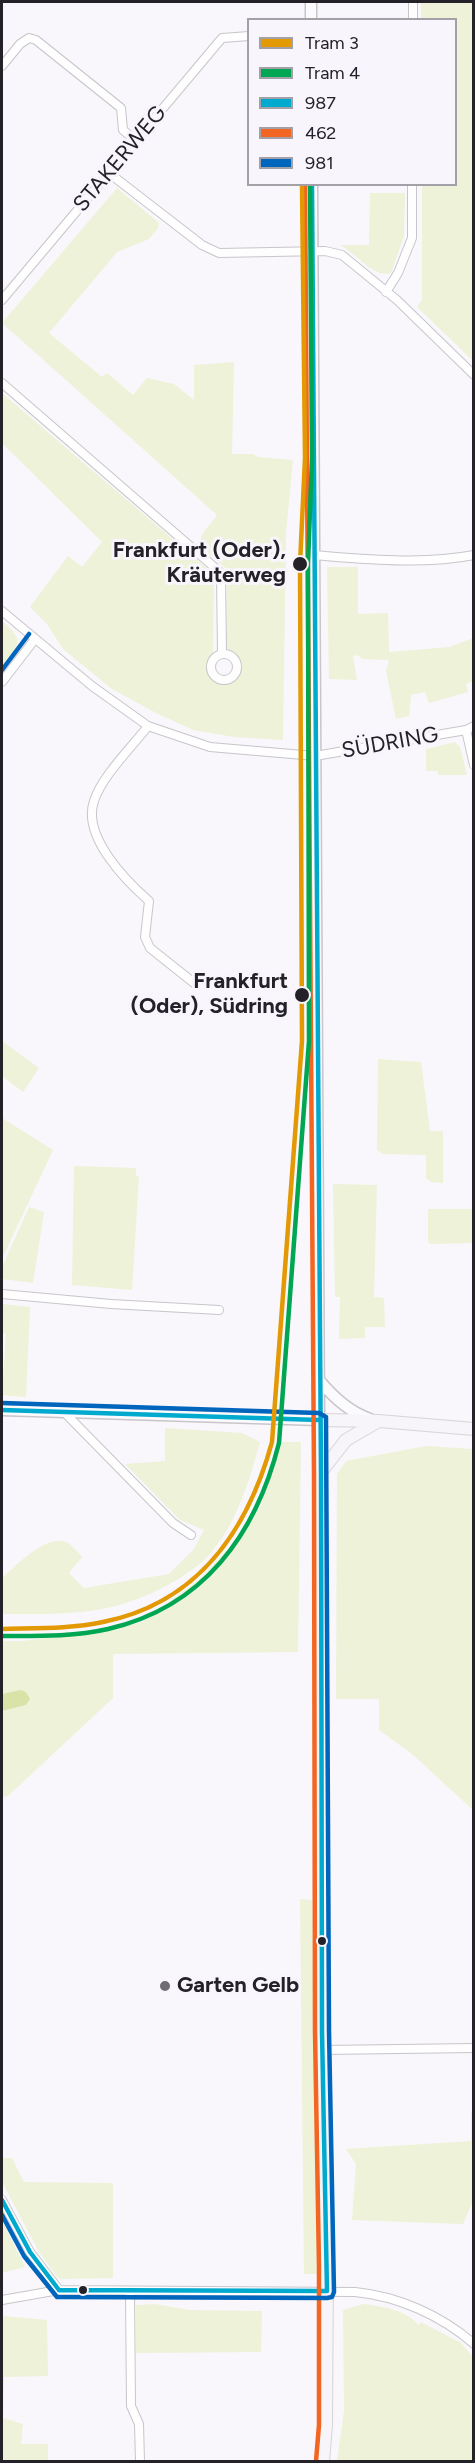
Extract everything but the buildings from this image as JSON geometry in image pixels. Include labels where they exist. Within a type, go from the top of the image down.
[{"type":"main road","points":[[323,2462],[326,2425],[327,2291],[319,1420],[379,1421],[474,1429]]},
{"type":"main road","points":[[321,1472],[346,1440],[379,1421]]},
{"type":"street","points":[[311,2],[311,18]]},
{"type":"street","points":[[413,2],[413,18]]},
{"type":"street","name":"STAKERWEG","points":[[2,300],[222,38],[247,36]]},
{"type":"street","points":[[2,66],[20,44],[29,38],[36,40],[121,108],[123,130],[136,141]]},
{"type":"street","points":[[109,173],[202,245],[219,253],[312,251],[342,255],[386,292],[474,375]]},
{"type":"street","points":[[2,1411],[319,1420],[312,186]]},
{"type":"street","points":[[386,292],[398,273],[412,238],[412,186]]},
{"type":"street","points":[[2,383],[221,573],[222,654]]},
{"type":"street","points":[[313,555],[418,560],[455,559],[474,555]]},
{"type":"street","name":"SÜDRING","points":[[2,611],[92,686],[148,726],[210,747],[315,756],[470,728],[474,765]]},
{"type":"street","points":[[2,682],[35,639]]},
{"type":"street","points":[[148,726],[94,798],[91,810],[94,825],[114,866],[128,883],[149,901],[146,942],[150,948],[194,983]]},
{"type":"street","points":[[2,1294],[104,1304],[219,1310]]},
{"type":"street","points":[[319,1380],[331,1394],[358,1415],[379,1421]]},
{"type":"street","points":[[64,1412],[173,1523],[191,1535]]},
{"type":"street","points":[[323,2050],[474,2048]]},
{"type":"street","points":[[2,2200],[30,2252],[59,2290]]},
{"type":"street","points":[[2,2300],[59,2290],[366,2293],[393,2299],[435,2318],[474,2344]]},
{"type":"street","points":[[130,2292],[131,2406],[139,2424],[140,2462]]},
{"type":"shaded area","points":[[421,2],[473,2],[473,361],[417,307],[422,300],[422,186],[457,186],[457,18],[421,18]]},
{"type":"shaded area","points":[[117,188],[159,223],[158,228],[149,239],[117,252],[49,333],[102,377],[107,373],[133,395],[147,378],[174,384],[194,400],[194,365],[234,362],[232,454],[253,454],[258,457],[293,460],[286,533],[283,740],[234,737],[193,730],[156,713],[112,689],[63,649],[47,624],[30,607],[68,556],[82,567],[102,542],[2,443],[2,393],[211,572],[214,581],[213,653],[209,663],[209,673],[218,681],[225,683],[239,670],[237,657],[226,648],[227,569],[208,554],[201,540],[202,535],[217,515],[2,323]]},
{"type":"shaded area","points":[[370,193],[405,193],[404,236],[391,273],[385,274],[371,269],[340,245],[369,245]]},
{"type":"shaded area","points":[[327,567],[358,567],[358,614],[388,613],[389,652],[450,647],[473,638],[473,681],[466,684],[468,692],[429,703],[425,692],[411,695],[409,716],[396,719],[386,671],[389,660],[362,659],[358,655],[353,656],[357,680],[329,679]]},
{"type":"shaded area","points":[[2,621],[15,634],[17,645],[2,671]]},
{"type":"shaded area","points":[[455,742],[460,747],[467,775],[438,775],[438,771],[426,771],[426,749]]},
{"type":"shaded area","points":[[2,1041],[39,1068],[23,1092],[2,1076]]},
{"type":"shaded area","points":[[378,1059],[421,1062],[430,1131],[443,1131],[443,1183],[431,1182],[426,1178],[426,1155],[383,1154],[377,1150]]},
{"type":"shaded area","points":[[2,1118],[53,1150],[2,1259]]},
{"type":"shaded area","points":[[74,1166],[136,1168],[136,1176],[139,1176],[132,1290],[72,1285]]},
{"type":"shaded area","points":[[333,1184],[377,1185],[374,1297],[384,1298],[385,1327],[365,1327],[365,1338],[339,1339],[340,1297],[335,1297]]},
{"type":"shaded area","points":[[29,1207],[44,1212],[33,1283],[2,1279],[2,1267]]},
{"type":"shaded area","points":[[428,1209],[473,1209],[473,1243],[430,1244],[428,1241]]},
{"type":"shaded area","points":[[2,1304],[30,1307],[26,1397],[2,1395],[6,1334],[2,1333]]},
{"type":"shaded area","points":[[165,1428],[242,1433],[260,1442],[240,1503],[226,1532],[207,1557],[172,1583],[144,1597],[115,1606],[64,1613],[2,1614],[2,1578],[33,1552],[51,1542],[68,1543],[82,1557],[69,1573],[84,1588],[169,1574],[193,1550],[204,1530],[180,1520],[125,1464],[165,1461]]},
{"type":"shaded area","points":[[282,1442],[301,1442],[298,1652],[113,1654],[113,1698],[8,1796],[2,1797],[2,1711],[26,1705],[2,1694],[2,1641],[22,1641],[103,1631],[142,1622],[200,1579],[236,1540],[261,1505]]},
{"type":"shaded area","points":[[426,1446],[473,1449],[473,1810],[412,1754],[379,1730],[379,1699],[336,1699],[337,1474],[346,1461]]},
{"type":"shaded area","points":[[21,1690],[26,1692],[30,1699],[26,1705],[2,1711],[2,1694]]},
{"type":"shaded area","points":[[300,1899],[312,1900],[317,2274],[304,2274]]},
{"type":"shaded area","points":[[471,2111],[474,2111],[473,2201],[463,2224],[352,2220],[356,2164],[346,2149],[471,2141]]},
{"type":"shaded area","points":[[2,2158],[12,2158],[24,2182],[113,2183],[113,2278],[60,2279],[57,2277],[39,2252],[2,2182]]},
{"type":"shaded area","points":[[2,2220],[25,2267],[2,2273]]},
{"type":"shaded area","points":[[155,2304],[189,2310],[262,2311],[261,2352],[136,2353],[136,2305]]},
{"type":"shaded area","points":[[363,2304],[407,2315],[419,2325],[421,2322],[461,2343],[473,2357],[473,2461],[337,2461],[344,2411],[343,2310]]},
{"type":"shaded area","points":[[3,2316],[47,2320],[48,2376],[4,2377],[3,2418],[23,2424],[21,2444],[48,2444],[48,2461],[2,2461]]},
{"type":"tram line","name":"3","points":[[2,1629],[66,1627],[103,1622],[137,1612],[166,1598],[192,1580],[214,1558],[233,1533],[249,1505],[272,1442],[302,1041],[300,564],[305,458],[302,186]]},
{"type":"tram line","name":"4","points":[[2,1636],[55,1636],[95,1632],[142,1618],[172,1603],[198,1584],[221,1562],[240,1536],[256,1507],[279,1443],[309,1041],[308,564],[312,458],[310,186]]},
{"type":"transit line","name":"462","points":[[305,186],[314,1472],[315,2031],[319,2267],[319,2425],[316,2461]]},
{"type":"transit line","name":"987","points":[[312,186],[321,1472],[322,2031],[327,2291]]},
{"type":"transit line","name":"981","points":[[2,670],[29,634]]},
{"type":"transit line","name":"981","points":[[2,1403],[319,1413],[326,1417],[329,2031],[334,2292],[332,2297],[327,2298],[57,2297],[24,2256],[2,2215]]},
{"type":"transit line","name":"987","points":[[2,1410],[319,1420]]},
{"type":"transit line","name":"987","points":[[2,2200],[30,2252],[59,2290]]},
{"type":"transit line","name":"987","points":[[59,2290],[327,2291]]},
{"type":"place","name":"Frankfurt (Oder), Kräuterweg","points":[[300,564]]},
{"type":"place","name":"Frankfurt (Oder), Südring","points":[[302,995]]},
{"type":"place","name":"Garten Gelb","points":[[165,1986]]}]
